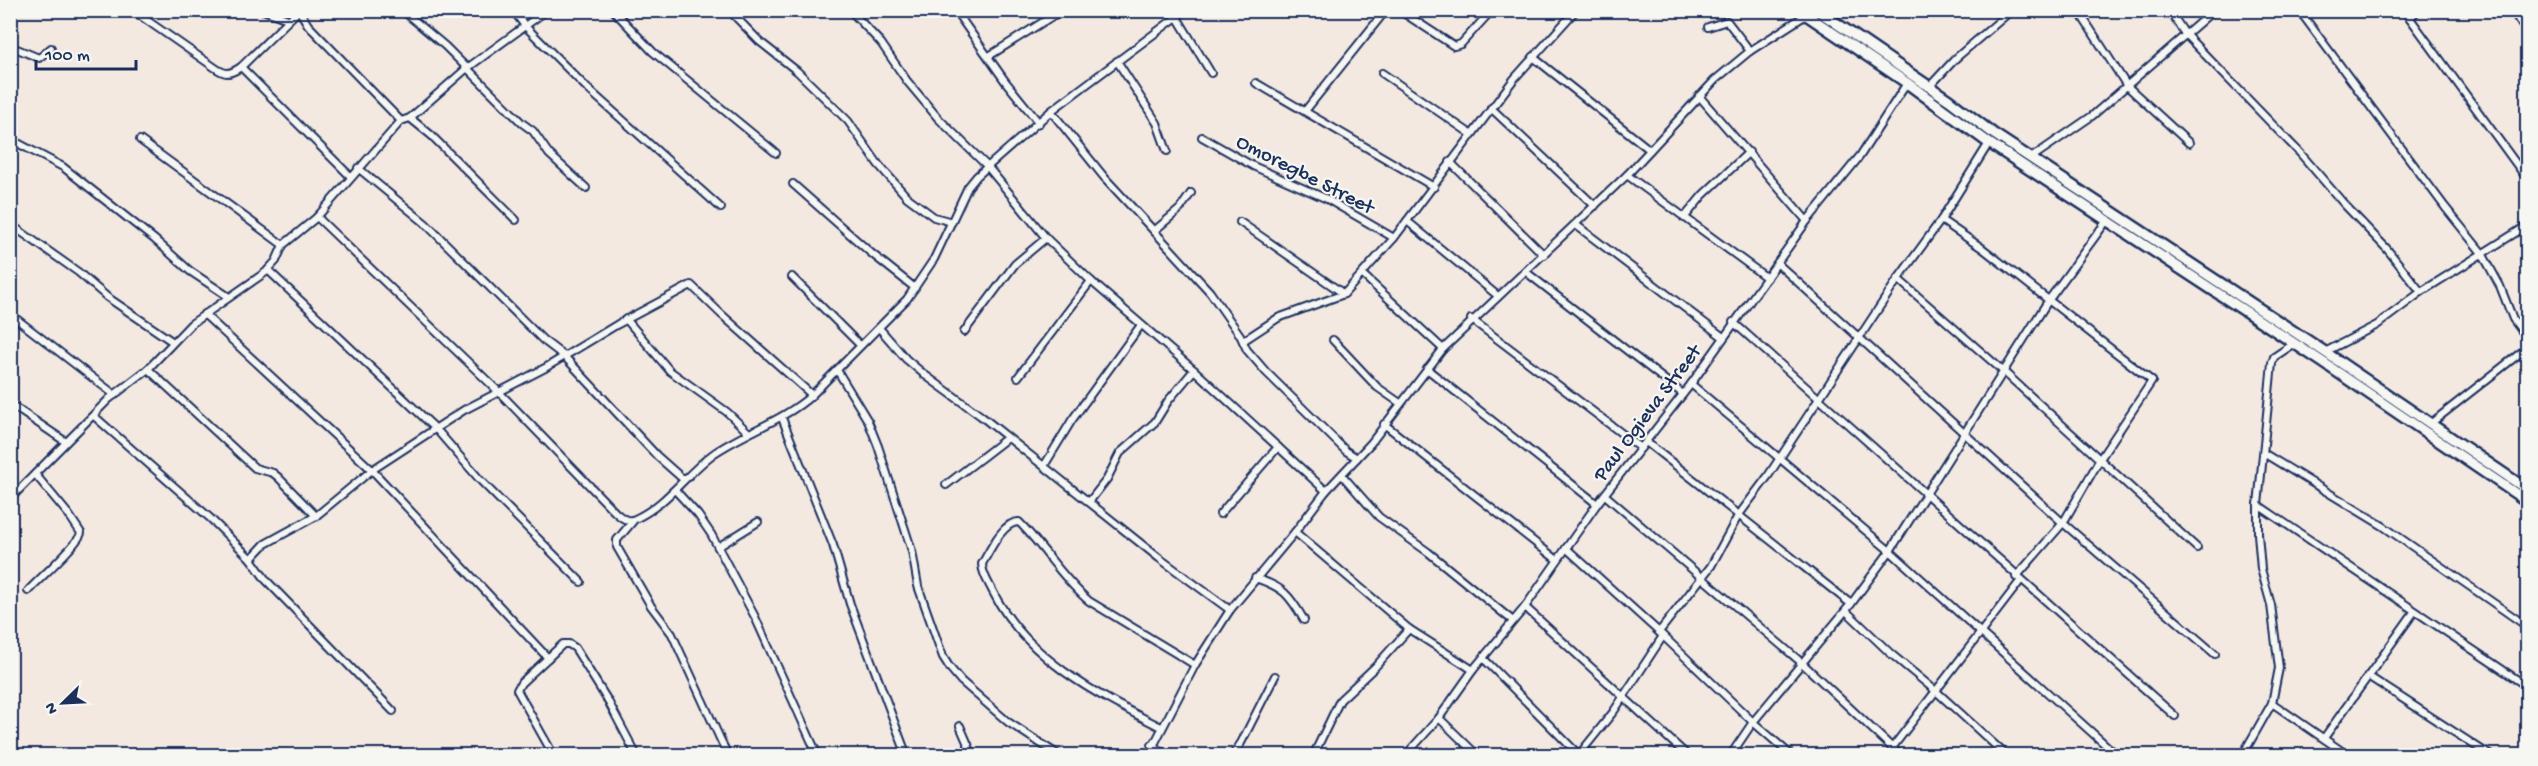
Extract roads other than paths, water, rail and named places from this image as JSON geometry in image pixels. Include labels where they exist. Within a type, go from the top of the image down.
[{"type":"highway","points":[[1821,12],[1994,134],[2325,352],[2528,490]]},
{"type":"highway","points":[[1802,13],[1907,83],[1989,143],[2108,219],[2528,502]]},
{"type":"street","points":[[132,10],[224,74],[231,74],[241,67],[299,10],[314,33],[401,121]]},
{"type":"street","points":[[263,10],[288,19]]},
{"type":"street","points":[[402,10],[445,46],[466,69],[533,131],[549,154],[586,188]]},
{"type":"street","points":[[513,10],[525,27],[588,89],[721,208]]},
{"type":"street","points":[[10,499],[14,490],[35,474],[115,395],[148,369],[204,314],[268,270],[276,261],[283,245],[317,216],[401,121],[410,118],[466,69],[547,10]]},
{"type":"street","points":[[613,10],[653,52],[776,153]]},
{"type":"street","points":[[729,10],[759,41],[797,71],[848,121],[878,164],[907,197],[933,217],[952,222]]},
{"type":"street","points":[[850,10],[881,43],[906,81],[938,118],[987,166],[1046,238],[1326,491]]},
{"type":"street","points":[[955,10],[1005,81],[1039,123]]},
{"type":"street","points":[[989,56],[1062,10]]},
{"type":"street","points":[[728,756],[672,634],[651,606],[617,547],[617,540],[633,521],[675,490],[683,478],[715,453],[749,433],[782,418],[812,395],[860,345],[880,329],[915,288],[934,259],[968,187],[987,166],[1051,111],[1186,10]]},
{"type":"street","points":[[1305,111],[1386,10]]},
{"type":"street","points":[[1399,10],[1454,46],[1461,44],[1492,10]]},
{"type":"street","points":[[1243,341],[1278,318],[1344,294],[1394,238],[1491,108],[1576,10]]},
{"type":"street","points":[[1929,87],[1956,58],[2012,10]]},
{"type":"street","points":[[2078,10],[2127,86],[2189,143]]},
{"type":"street","points":[[2169,10],[2185,34],[2300,153],[2387,249],[2421,292]]},
{"type":"street","points":[[2031,158],[2092,116],[2214,10]]},
{"type":"street","points":[[2299,10],[2445,207],[2482,253],[2500,286],[2513,319],[2528,339]]},
{"type":"street","points":[[2404,10],[2528,180]]},
{"type":"street","points":[[2410,18],[2418,10]]},
{"type":"street","points":[[2512,10],[2528,34]]},
{"type":"street","points":[[1148,756],[1195,665],[1230,610],[1326,491],[1357,458],[1443,349],[1471,320],[1526,272],[1628,175],[1715,80],[1802,13]]},
{"type":"street","points":[[1177,17],[1211,73]]},
{"type":"street","points":[[1708,27],[1728,21],[1750,51]]},
{"type":"street","points":[[10,46],[39,58],[51,48]]},
{"type":"street","points":[[1533,57],[1650,150]]},
{"type":"street","points":[[1117,61],[1157,123],[1167,151]]},
{"type":"street","points":[[241,67],[351,177]]},
{"type":"street","points":[[1382,74],[1471,134]]},
{"type":"street","points":[[1256,83],[1434,187]]},
{"type":"street","name":"Paul Ogieva Street","points":[[1405,756],[1439,718],[1473,670],[1485,659],[1525,607],[1596,504],[1691,384],[1807,221],[1860,156],[1907,83]]},
{"type":"street","points":[[1699,96],[1807,221]]},
{"type":"street","points":[[1491,108],[1596,206]]},
{"type":"street","points":[[1051,111],[1104,177],[1210,292],[1247,350],[1266,372],[1346,451],[1357,458]]},
{"type":"street","points":[[410,118],[431,135],[516,220]]},
{"type":"street","name":"Omoregbe Street","points":[[1202,137],[1253,166],[1327,199],[1394,238]]},
{"type":"street","points":[[10,139],[63,167],[190,271],[229,297]]},
{"type":"street","points":[[140,140],[283,245]]},
{"type":"street","points":[[1485,659],[1579,755],[1601,728],[1661,634],[1711,566],[1738,516],[1820,400],[1898,279],[1941,220],[1989,143]]},
{"type":"street","points":[[1684,218],[1711,187],[1749,152]]},
{"type":"street","points":[[1450,162],[1544,255]]},
{"type":"street","points":[[358,168],[425,223],[543,340],[564,356],[657,456],[683,478]]},
{"type":"street","points":[[1628,175],[1767,278]]},
{"type":"street","points":[[793,184],[871,253],[915,288]]},
{"type":"street","points":[[1155,231],[1180,209],[1191,193]]},
{"type":"street","points":[[317,216],[498,391],[615,513],[633,521]]},
{"type":"street","points":[[1730,756],[1753,722],[1846,611],[1890,551],[2048,300],[2108,219]]},
{"type":"street","points":[[1892,748],[1937,692],[2019,579],[2063,523],[2100,459],[2152,381],[1982,248],[1941,220]]},
{"type":"street","points":[[1407,221],[1498,296]]},
{"type":"street","points":[[1240,222],[1344,294]]},
{"type":"street","points":[[10,224],[78,272],[107,297],[173,342]]},
{"type":"street","points":[[1576,225],[1723,337]]},
{"type":"street","points":[[2325,352],[2377,325],[2421,292],[2528,225]]},
{"type":"street","points":[[964,332],[1015,264],[1046,238]]},
{"type":"street","points":[[1778,264],[2063,523],[2215,654]]},
{"type":"street","points":[[268,270],[436,429],[481,481],[581,582]]},
{"type":"street","points":[[1526,272],[1683,394]]},
{"type":"street","points":[[1363,275],[1443,349]]},
{"type":"street","points":[[792,277],[860,345]]},
{"type":"street","points":[[1898,279],[2003,371],[2197,548]]},
{"type":"street","points":[[1018,377],[1091,281]]},
{"type":"street","points":[[251,559],[274,539],[316,516],[372,470],[436,429],[498,391],[691,285],[812,395]]},
{"type":"street","points":[[10,314],[115,395]]},
{"type":"street","points":[[204,314],[372,470],[548,658]]},
{"type":"street","points":[[626,319],[670,371],[727,412],[749,433]]},
{"type":"street","points":[[1471,320],[1644,445],[1851,604]]},
{"type":"street","points":[[1734,322],[2175,716]]},
{"type":"street","points":[[1044,466],[1072,420],[1142,325]]},
{"type":"street","points":[[880,329],[918,370],[1168,565],[1230,610]]},
{"type":"street","points":[[1333,340],[1377,387],[1400,403]]},
{"type":"street","points":[[2242,756],[2272,703],[2279,668],[2271,605],[2261,569],[2258,505],[2265,454],[2272,363],[2274,357],[2292,345]]},
{"type":"street","points":[[2430,424],[2528,347]]},
{"type":"street","points":[[148,369],[255,468],[273,473],[278,477],[316,516]]},
{"type":"street","points":[[1427,369],[1596,504]]},
{"type":"street","points":[[837,370],[868,422],[878,446],[912,551],[918,586],[943,657],[961,681],[1008,722],[1060,756]]},
{"type":"street","points":[[1089,502],[1107,479],[1120,453],[1155,422],[1168,401],[1194,370]]},
{"type":"street","points":[[1691,384],[1890,551],[2118,756]]},
{"type":"street","points":[[10,404],[66,442]]},
{"type":"street","points":[[94,416],[210,518],[251,559],[266,580],[393,711]]},
{"type":"street","points":[[782,418],[833,545],[850,604],[908,756]]},
{"type":"street","points":[[1384,424],[1556,560]]},
{"type":"street","points":[[946,485],[1007,438]]},
{"type":"street","points":[[1220,514],[1278,447]]},
{"type":"street","points":[[2265,454],[2364,514],[2528,627]]},
{"type":"street","points":[[27,591],[78,542],[81,533],[35,474]]},
{"type":"street","points":[[1342,476],[1379,517],[1428,552],[1513,621]]},
{"type":"street","points":[[675,490],[704,522],[718,547],[755,617],[818,756]]},
{"type":"street","points":[[1605,495],[1802,663],[1900,756]]},
{"type":"street","points":[[2258,505],[2414,612],[2527,685]]},
{"type":"street","points":[[718,547],[758,522]]},
{"type":"street","points":[[1161,727],[1101,696],[1052,663],[1000,606],[982,564],[1005,528],[1012,522],[1019,522],[1050,556],[1074,588],[1089,601],[1195,665]]},
{"type":"street","points":[[1295,532],[1409,628],[1473,670]]},
{"type":"street","points":[[1566,548],[1792,756]]},
{"type":"street","points":[[1255,578],[1285,591],[1304,620]]},
{"type":"street","points":[[1525,607],[1688,756]]},
{"type":"street","points":[[1846,611],[2007,756]]},
{"type":"street","points":[[2324,738],[2414,612]]},
{"type":"street","points":[[1313,756],[1340,700],[1375,667],[1409,628]]},
{"type":"street","points":[[554,756],[517,690],[563,644],[569,644],[575,648],[608,701],[637,756]]},
{"type":"street","points":[[1232,756],[1241,743],[1275,675]]},
{"type":"street","points":[[2368,676],[2490,756]]},
{"type":"street","points":[[2272,703],[2349,756]]},
{"type":"street","points":[[1439,718],[1478,756]]},
{"type":"street","points":[[960,726],[973,756]]},
{"type":"street","points":[[1152,745],[1167,756]]}]
